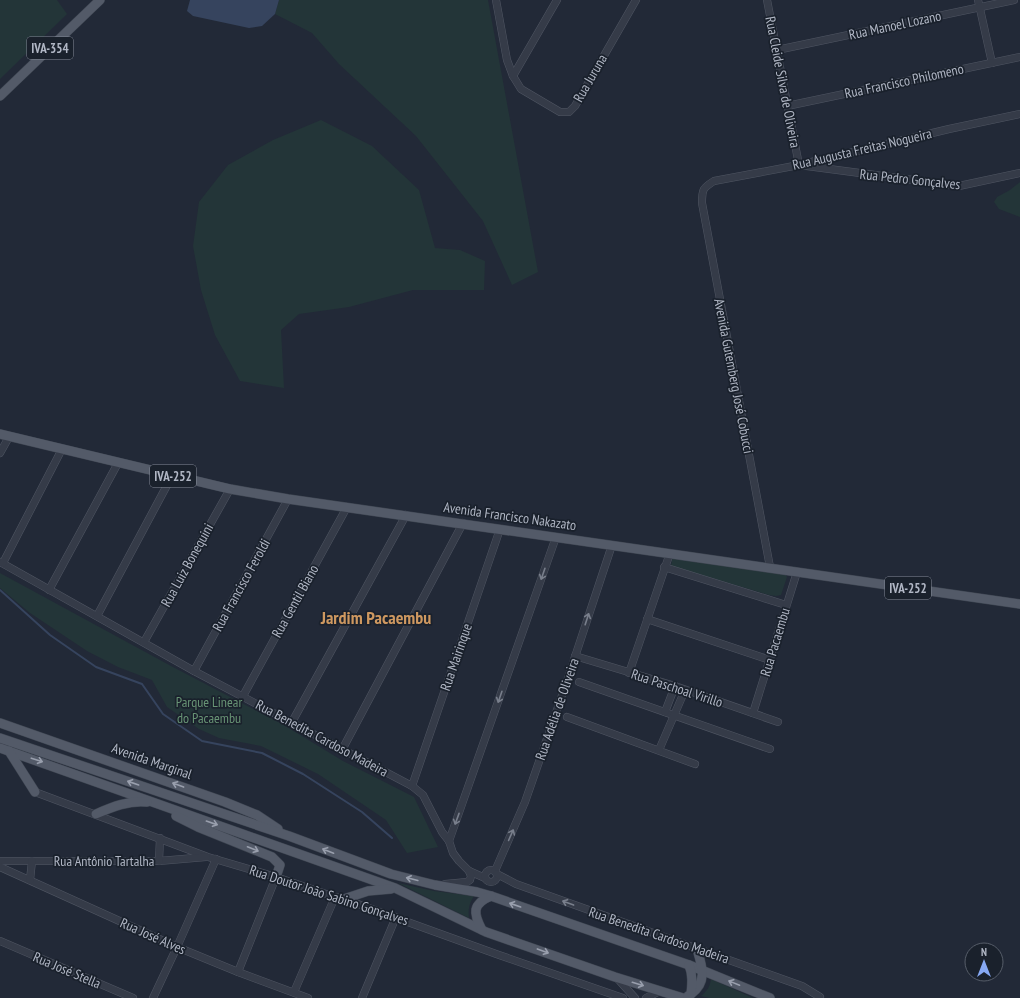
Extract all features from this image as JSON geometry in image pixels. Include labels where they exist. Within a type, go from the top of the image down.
[{"type":"main road","name":"IVA-354","points":[[0,96],[100,0]]},
{"type":"main road","name":"Avenida Francisco Nakazato","points":[[4,435],[172,476],[230,489],[288,499],[1020,604]]},
{"type":"main road","name":"Avenida Marginal","points":[[0,723],[225,802],[257,815],[289,836]]},
{"type":"main road","points":[[0,738],[289,836],[391,874],[435,885],[477,892],[491,896],[689,965],[770,998]]},
{"type":"main road","points":[[0,748],[49,764],[154,803],[395,888],[482,930],[615,977],[660,991],[687,997],[698,990],[702,983],[702,971],[697,949]]},
{"type":"main road","points":[[9,751],[35,792]]},
{"type":"main road","points":[[96,814],[111,807],[126,803],[154,803],[198,827],[272,857],[280,865],[276,877]]},
{"type":"main road","points":[[339,898],[368,891],[395,888]]},
{"type":"main road","points":[[482,930],[477,921],[475,912],[476,905],[482,900],[491,896]]},
{"type":"main road","points":[[687,997],[692,972],[689,965]]},
{"type":"street","name":"Rua Juruna","points":[[496,0],[507,60],[513,76],[521,89],[560,112],[569,112],[575,106],[636,0]]},
{"type":"street","points":[[513,76],[557,0]]},
{"type":"street","name":"Rua Cleide Silva de Oliveira","points":[[767,0],[799,165]]},
{"type":"street","points":[[978,0],[992,63]]},
{"type":"street","name":"Rua Manoel Lozano","points":[[777,50],[1014,0]]},
{"type":"street","name":"Rua Francisco Philomeno","points":[[787,106],[1020,57]]},
{"type":"street","name":"Rua Augusta Freitas Nogueira","points":[[705,186],[714,181],[799,165],[949,129],[1020,114]]},
{"type":"street","name":"Rua Pedro Gonçalves","points":[[799,165],[959,186],[1020,173]]},
{"type":"street","name":"Avenida Gutemberg José Cobucci","points":[[705,186],[702,193],[702,203],[770,567]]},
{"type":"street","points":[[0,453],[4,435]]},
{"type":"street","points":[[1,562],[62,449]]},
{"type":"street","points":[[49,590],[118,463]]},
{"type":"street","points":[[97,616],[172,476]]},
{"type":"street","name":"Rua Luiz Bonequini","points":[[144,642],[230,489]]},
{"type":"street","name":"Rua Francisco Feroldi","points":[[194,671],[288,499]]},
{"type":"street","name":"Rua Gentil Biano","points":[[243,696],[347,507]]},
{"type":"street","points":[[292,722],[406,515]]},
{"type":"street","points":[[343,748],[463,523]]},
{"type":"street","name":"Rua Mairinque","points":[[412,786],[500,529]]},
{"type":"street","points":[[449,841],[556,537]]},
{"type":"street","name":"Rua Adélia de Oliveira","points":[[496,872],[525,802],[612,545]]},
{"type":"street","points":[[629,673],[646,619],[670,553]]},
{"type":"street","name":"Rua Benedita Cardoso Madeira","points":[[1,562],[194,671],[343,748],[412,786],[423,794],[442,832],[449,841],[453,853],[469,871],[485,878]]},
{"type":"street","points":[[664,567],[786,605]]},
{"type":"street","name":"Rua Pacaembu","points":[[753,713],[797,572]]},
{"type":"street","points":[[646,619],[770,660]]},
{"type":"street","name":"Rua Paschoal Virillo","points":[[575,656],[675,686],[778,722]]},
{"type":"street","points":[[579,682],[770,749]]},
{"type":"street","points":[[665,712],[675,686]]},
{"type":"street","points":[[659,750],[685,690]]},
{"type":"street","points":[[567,717],[695,764]]},
{"type":"street","name":"Rua Doutor João Sabino Gonçalves","points":[[35,792],[208,857],[276,877],[396,917],[499,956],[622,998]]},
{"type":"street","points":[[159,861],[160,838]]},
{"type":"street","name":"Rua Antônio Tartalha","points":[[0,861],[159,861],[208,857]]},
{"type":"street","points":[[153,998],[216,859]]},
{"type":"street","points":[[30,880],[32,861]]},
{"type":"street","name":"Rua José Alves","points":[[0,867],[177,947],[308,998]]},
{"type":"street","points":[[488,870],[496,872],[498,878],[494,882],[488,881],[485,878],[485,873],[488,870]]},
{"type":"street","points":[[435,885],[467,882],[470,880],[471,876],[469,871]]},
{"type":"street","name":"Rua Benedita Cardoso Madeira","points":[[496,872],[516,884],[802,986],[820,996]]},
{"type":"street","points":[[238,972],[276,877]]},
{"type":"street","points":[[294,992],[339,898]]},
{"type":"street","points":[[362,998],[396,917]]},
{"type":"street","name":"Rua José Stella","points":[[0,941],[133,998]]},
{"type":"street","points":[[615,977],[635,998]]},
{"type":"street","points":[[622,998],[630,994],[629,990]]},
{"type":"street","points":[[646,998],[660,991]]},
{"type":"green space","points":[[0,0],[57,0],[67,14],[0,79]]},
{"type":"green space","points":[[279,0],[488,0],[538,272],[512,285],[483,221],[416,136],[339,64],[312,33],[275,14]]},
{"type":"green space","points":[[321,120],[372,146],[419,190],[435,248],[460,250],[485,261],[484,290],[413,290],[349,307],[299,314],[281,330],[284,388],[240,381],[215,335],[201,290],[193,246],[199,202],[228,165],[273,140]]},
{"type":"green space","points":[[1020,182],[1020,217],[999,209],[994,202],[997,197],[1010,190]]},
{"type":"green space","points":[[673,555],[785,573],[787,577],[781,595],[769,595],[671,566]]},
{"type":"green space","name":"Parque Linear do Pacaembu","points":[[0,573],[171,666],[282,724],[343,761],[414,797],[438,847],[407,853],[386,820],[318,774],[261,746],[219,738],[199,729],[167,707],[152,680],[118,667],[87,651],[30,613],[0,588]]},
{"type":"green space","points":[[398,883],[434,891],[474,896],[469,907],[469,918]]},
{"type":"green space","points":[[711,979],[753,998],[709,998],[701,996],[708,989]]},
{"type":"water","points":[[190,0],[279,0],[275,14],[262,26],[249,28],[193,16],[187,11]]},
{"type":"waterway","points":[[0,590],[50,635],[96,667],[142,684],[163,714],[202,741],[262,753],[303,774],[362,812],[392,838]]},
{"type":"district","name":"Jardim Pacaembu","points":[[376,617]]}]
